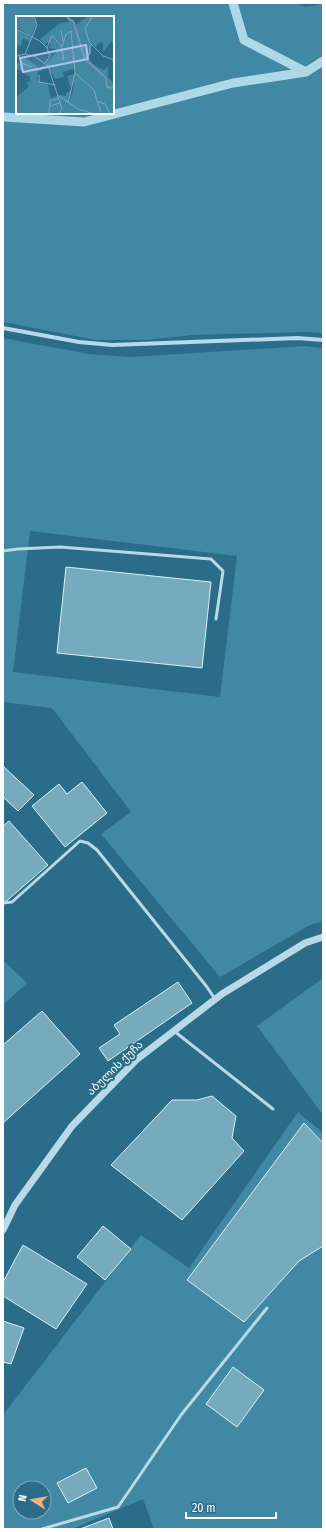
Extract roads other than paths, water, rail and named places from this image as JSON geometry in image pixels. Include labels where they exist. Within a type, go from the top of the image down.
[{"type":"street","points":[[3,328],[79,342],[112,345],[297,338],[323,340]]},
{"type":"street","name":"აბულის ქუჩა","points":[[3,1230],[15,1204],[72,1126],[136,1060],[216,999],[305,943],[323,937]]},
{"type":"lane","points":[[3,551],[60,547],[211,559],[223,572],[216,619]]},
{"type":"lane","points":[[3,903],[12,902],[80,841],[88,843],[97,850],[216,999]]},
{"type":"lane","points":[[174,1031],[273,1109]]},
{"type":"lane","points":[[42,1529],[118,1507],[181,1415],[267,1308]]},
{"type":"waterway","points":[[233,3],[244,40],[306,72]]},
{"type":"waterway","points":[[3,117],[84,122],[233,83],[306,72],[323,61]]}]
